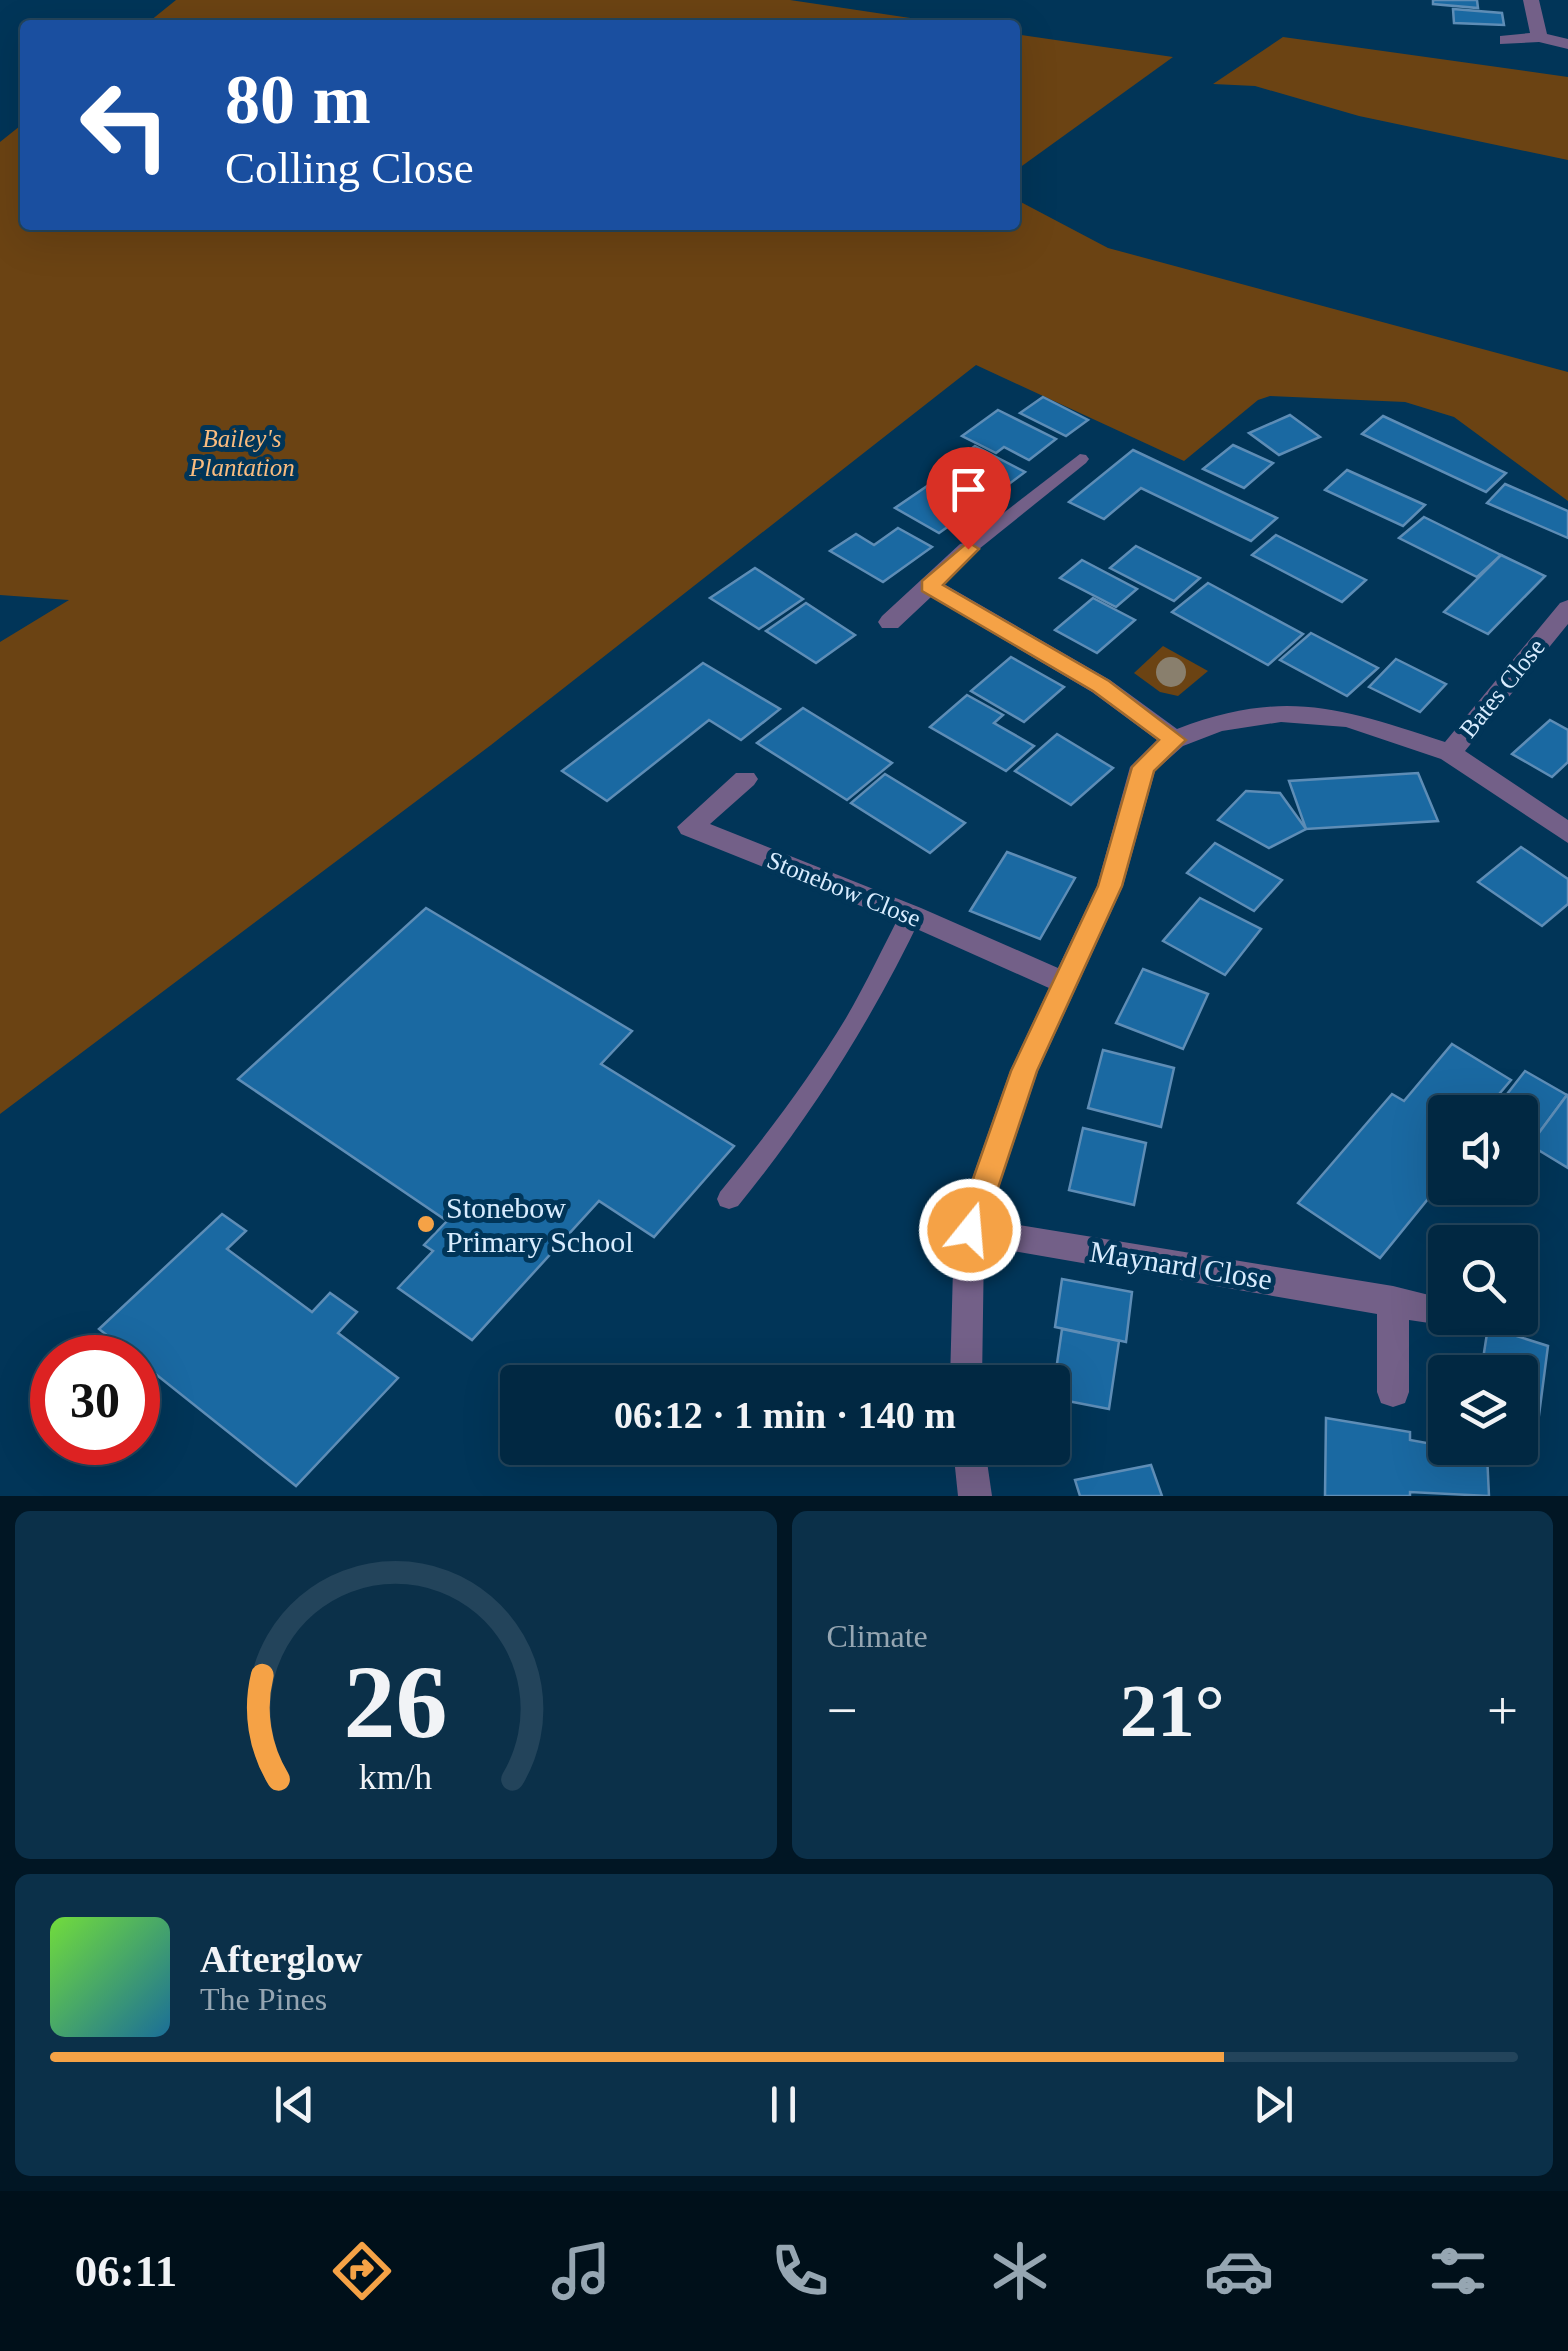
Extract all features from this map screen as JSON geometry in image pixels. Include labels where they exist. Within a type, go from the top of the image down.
[{"type":"street","points":[[1532,0],[1538,38]]},
{"type":"street","points":[[1506,40],[1538,38],[1568,44]]},
{"type":"street","points":[[890,622],[968,549]]},
{"type":"street","points":[[930,586],[1101,686],[1174,740]]},
{"type":"street","name":"Bates Close","points":[[1450,753],[1564,619]]},
{"type":"street","points":[[966,1365],[970,1230],[1018,1088],[1110,886],[1143,767],[1174,740],[1218,723],[1281,713],[1348,719],[1450,753],[1568,833]]},
{"type":"street","name":"Stonebow Close","points":[[745,779],[690,827],[912,914],[1064,984]]},
{"type":"street","name":"Maynard Close","points":[[970,1230],[1428,1308]]},
{"type":"street","points":[[1393,1300],[1393,1392]]},
{"type":"street","points":[[971,1465],[974,1496]]},
{"type":"lane","points":[[968,549],[1080,459]]},
{"type":"lane","points":[[728,1199],[788,1129],[828,1070],[880,983],[912,914]]},
{"type":"green space","points":[[176,0],[790,0],[924,20],[151,20]]},
{"type":"green space","points":[[1020,35],[1173,57],[1020,167]]},
{"type":"green space","points":[[1283,37],[1568,77],[1568,160],[1359,116],[1255,86],[1213,84]]},
{"type":"green space","name":"Bailey's Plantation","points":[[20,126],[20,230],[1020,230],[1020,202],[1108,248],[1568,372],[1568,501],[1454,417],[1405,402],[1270,396],[1258,400],[1184,461],[976,365],[491,745],[0,1114],[0,642],[69,600],[0,595],[0,142]]},
{"type":"green space","points":[[1163,646],[1208,671],[1178,696],[1160,692],[1134,673]]},
{"type":"building","points":[[1433,0],[1477,0],[1478,8],[1433,4]]},
{"type":"building","points":[[1453,9],[1502,13],[1504,25],[1454,23]]},
{"type":"building","points":[[1043,397],[1088,420],[1066,436],[1020,413]]},
{"type":"building","points":[[998,410],[1056,439],[1029,460],[1004,447],[996,453],[962,436]]},
{"type":"building","points":[[1290,415],[1320,437],[1279,455],[1249,433]]},
{"type":"building","points":[[1383,416],[1506,473],[1486,492],[1362,434]]},
{"type":"building","points":[[1233,445],[1273,463],[1244,488],[1203,469]]},
{"type":"building","points":[[975,446],[1025,472],[986,501],[949,482],[959,475],[946,468]]},
{"type":"building","points":[[1133,450],[1277,518],[1251,541],[1141,488],[1104,519],[1069,502]]},
{"type":"building","points":[[1347,470],[1425,505],[1403,526],[1325,490]]},
{"type":"building","points":[[936,480],[980,504],[939,533],[895,508]]},
{"type":"building","points":[[1505,484],[1568,511],[1568,538],[1487,503]]},
{"type":"building","points":[[1424,517],[1501,555],[1477,577],[1399,538]]},
{"type":"building","points":[[898,528],[932,547],[883,582],[830,551],[856,534],[874,545]]},
{"type":"building","points":[[1276,535],[1366,580],[1342,602],[1252,555]]},
{"type":"building","points":[[1136,546],[1200,578],[1174,601],[1110,568]]},
{"type":"building","points":[[1501,555],[1545,576],[1488,634],[1444,612]]},
{"type":"building","points":[[1082,560],[1137,589],[1116,607],[1060,578]]},
{"type":"building","points":[[755,568],[803,599],[759,629],[710,598]]},
{"type":"building","points":[[1208,583],[1303,634],[1268,665],[1172,612]]},
{"type":"building","points":[[1093,598],[1135,620],[1097,653],[1055,630]]},
{"type":"building","points":[[806,603],[855,635],[816,663],[766,631]]},
{"type":"building","points":[[1311,633],[1378,668],[1347,696],[1280,660]]},
{"type":"building","points":[[1011,657],[1064,687],[1024,722],[971,691]]},
{"type":"building","points":[[1396,659],[1446,684],[1420,712],[1369,687]]},
{"type":"building","points":[[703,663],[780,709],[741,740],[709,720],[607,801],[562,771]]},
{"type":"building","points":[[967,695],[1003,715],[994,723],[1034,746],[1006,771],[930,727]]},
{"type":"building","points":[[803,708],[892,763],[847,800],[757,743]]},
{"type":"building","points":[[1550,720],[1568,730],[1568,762],[1552,777],[1512,754]]},
{"type":"building","points":[[1057,734],[1113,768],[1071,805],[1015,771]]},
{"type":"building","points":[[1418,773],[1438,821],[1306,829],[1289,781]]},
{"type":"building","points":[[885,774],[965,823],[930,853],[851,803]]},
{"type":"building","points":[[1246,791],[1280,793],[1306,829],[1269,848],[1218,820]]},
{"type":"building","points":[[1215,843],[1282,880],[1254,911],[1187,873]]},
{"type":"building","points":[[1521,847],[1568,879],[1568,904],[1542,926],[1478,882]]},
{"type":"building","points":[[1007,852],[1075,878],[1040,939],[970,911]]},
{"type":"building","points":[[1200,898],[1261,929],[1225,975],[1163,941]]},
{"type":"building","points":[[426,908],[632,1031],[601,1064],[734,1146],[654,1237],[599,1201],[472,1340],[398,1288],[433,1251],[424,1245],[447,1221],[238,1079]]},
{"type":"building","points":[[1143,969],[1208,994],[1183,1049],[1116,1023]]},
{"type":"building","points":[[1452,1044],[1511,1080],[1498,1095],[1428,1095],[1428,1199],[1380,1258],[1298,1203],[1392,1094],[1404,1101]]},
{"type":"building","points":[[1103,1050],[1174,1068],[1161,1127],[1088,1108]]},
{"type":"building","points":[[1525,1071],[1567,1095],[1538,1134],[1538,1095],[1506,1095]]},
{"type":"building","points":[[1567,1095],[1568,1168],[1538,1150],[1538,1134]]},
{"type":"building","points":[[1083,1128],[1146,1143],[1134,1205],[1069,1190]]},
{"type":"building","points":[[222,1214],[246,1231],[227,1249],[312,1312],[330,1293],[357,1312],[338,1333],[398,1378],[296,1486],[160,1378],[160,1335],[107,1335],[99,1329]]},
{"type":"building","points":[[1062,1279],[1132,1292],[1126,1342],[1055,1327]]},
{"type":"building","points":[[1062,1329],[1119,1341],[1109,1409],[1070,1401],[1070,1365],[1057,1365]]},
{"type":"building","points":[[1487,1335],[1513,1335],[1548,1346],[1539,1415],[1538,1355],[1484,1355]]},
{"type":"building","points":[[1326,1418],[1410,1432],[1410,1440],[1428,1443],[1428,1465],[1488,1465],[1489,1496],[1410,1492],[1410,1496],[1325,1496]]},
{"type":"building","points":[[1151,1465],[1162,1496],[1080,1496],[1075,1480]]},
{"type":"place","name":"Stonebow Primary School","points":[[426,1224]]},
{"type":"route","points":[[968,549],[930,586],[1101,686],[1174,740],[1143,767],[1110,886],[1024,1071],[970,1230]]}]
